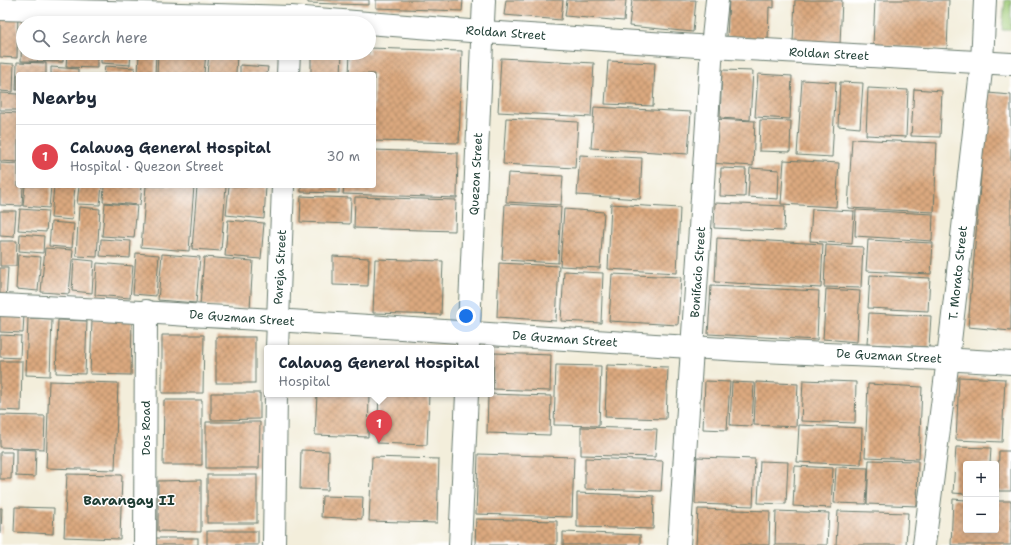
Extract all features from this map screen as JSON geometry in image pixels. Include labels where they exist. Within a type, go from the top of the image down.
[{"type":"street","name":"Quezon Street","points":[[469,340],[484,0]]},
{"type":"street","name":"Bonifacio Street","points":[[679,545],[712,47],[717,0]]},
{"type":"street","name":"T. Morato Street","points":[[924,545],[948,359],[982,62],[985,0]]},
{"type":"street","name":"Roldan Street","points":[[0,9],[291,13],[321,16]]},
{"type":"street","name":"Roldan Street","points":[[376,21],[483,32],[1011,64]]},
{"type":"street","points":[[288,72],[289,60]]},
{"type":"street","name":"Pareja Street","points":[[277,345],[283,188]]},
{"type":"street","name":"De Guzman Street","points":[[0,305],[146,311],[277,320],[469,340],[693,347],[1011,363]]},
{"type":"street","name":"Dos Road","points":[[146,311],[146,545]]},
{"type":"street","points":[[274,545],[276,397]]},
{"type":"street","points":[[460,545],[466,397]]},
{"type":"green space","points":[[1005,0],[1011,0],[1011,30],[1002,30]]},
{"type":"building","points":[[308,0],[369,0],[369,5],[308,3]]},
{"type":"building","points":[[376,0],[463,0],[462,11],[376,8]]},
{"type":"building","points":[[506,0],[563,0],[561,20],[504,15]]},
{"type":"building","points":[[567,0],[626,0],[624,21],[565,16]]},
{"type":"building","points":[[632,0],[696,0],[693,32],[629,26]]},
{"type":"building","points":[[729,0],[774,0],[774,8],[769,7],[768,39],[727,37]]},
{"type":"building","points":[[795,0],[842,0],[840,44],[793,42]]},
{"type":"building","points":[[875,0],[949,0],[947,49],[873,45]]},
{"type":"building","points":[[0,12],[18,12],[18,16],[16,16],[16,58],[0,57]]},
{"type":"building","points":[[22,15],[65,16],[22,16]]},
{"type":"building","points":[[376,48],[462,51],[459,143],[376,141],[376,72],[349,72],[350,60],[376,60]]},
{"type":"building","points":[[501,58],[594,63],[591,117],[498,112]]},
{"type":"building","points":[[63,60],[63,62],[21,61]]},
{"type":"building","points":[[66,60],[97,60],[97,68],[66,67]]},
{"type":"building","points":[[101,60],[130,60],[130,65],[101,63]]},
{"type":"building","points":[[139,60],[156,60],[155,72],[138,72]]},
{"type":"building","points":[[158,60],[205,60],[204,72],[157,72]]},
{"type":"building","points":[[208,60],[237,60],[236,72],[207,72]]},
{"type":"building","points":[[311,60],[342,60],[341,72],[311,72]]},
{"type":"building","points":[[608,61],[655,63],[653,106],[605,104]]},
{"type":"building","points":[[17,62],[46,63],[46,72],[17,72]]},
{"type":"building","points":[[0,63],[14,64],[13,92],[0,91]]},
{"type":"building","points":[[240,65],[268,67],[267,72],[240,72]]},
{"type":"building","points":[[105,66],[135,68],[134,72],[104,72]]},
{"type":"building","points":[[51,67],[78,69],[78,72],[51,72]]},
{"type":"building","points":[[722,70],[753,71],[750,120],[720,118]]},
{"type":"building","points":[[758,74],[792,76],[790,119],[755,117]]},
{"type":"building","points":[[802,80],[836,82],[832,157],[797,155]]},
{"type":"building","points":[[840,82],[863,83],[860,128],[838,126]]},
{"type":"building","points":[[868,88],[908,90],[906,137],[866,135]]},
{"type":"building","points":[[914,89],[942,91],[940,137],[911,136]]},
{"type":"building","points":[[0,93],[16,94],[16,110],[0,110]]},
{"type":"building","points":[[988,93],[1011,95],[1011,331],[968,327]]},
{"type":"building","points":[[594,107],[691,112],[688,154],[591,148]]},
{"type":"building","points":[[0,112],[16,113],[16,162],[0,161]]},
{"type":"building","points":[[506,118],[578,122],[575,168],[503,164]]},
{"type":"building","points":[[713,119],[755,121],[753,166],[710,163]]},
{"type":"building","points":[[760,120],[791,121],[790,152],[759,151]]},
{"type":"building","points":[[852,139],[937,143],[934,212],[848,208]]},
{"type":"building","points":[[376,150],[458,153],[457,198],[343,194],[344,188],[376,188]]},
{"type":"building","points":[[580,155],[642,158],[640,199],[577,195]]},
{"type":"building","points":[[784,160],[839,163],[836,207],[781,204]]},
{"type":"building","points":[[0,163],[16,164],[16,188],[23,188],[22,206],[0,205]]},
{"type":"building","points":[[721,168],[746,169],[745,197],[720,196]]},
{"type":"building","points":[[750,168],[779,170],[778,199],[748,197]]},
{"type":"building","points":[[508,173],[563,176],[561,205],[506,202]]},
{"type":"building","points":[[25,188],[51,188],[49,208],[23,206]]},
{"type":"building","points":[[54,188],[75,188],[72,220],[51,218]]},
{"type":"building","points":[[79,188],[102,188],[100,205],[77,204]]},
{"type":"building","points":[[104,188],[142,188],[140,205],[103,202]]},
{"type":"building","points":[[146,188],[194,188],[189,251],[141,247]]},
{"type":"building","points":[[197,188],[226,188],[221,251],[192,249]]},
{"type":"building","points":[[229,188],[266,188],[264,219],[226,215]]},
{"type":"building","points":[[301,188],[339,188],[339,193],[301,192]]},
{"type":"building","points":[[301,196],[351,198],[350,224],[300,222]]},
{"type":"building","points":[[355,197],[456,200],[455,231],[354,228]]},
{"type":"building","points":[[105,203],[137,206],[134,238],[102,236]]},
{"type":"building","points":[[715,203],[785,206],[784,231],[714,228]]},
{"type":"building","points":[[505,204],[561,207],[558,263],[502,260]]},
{"type":"building","points":[[611,204],[680,208],[677,273],[608,269]]},
{"type":"building","points":[[79,207],[100,209],[97,257],[76,256]]},
{"type":"building","points":[[20,209],[48,211],[46,232],[18,230]]},
{"type":"building","points":[[564,209],[604,212],[600,268],[560,266]]},
{"type":"building","points":[[812,209],[854,211],[852,244],[810,241]]},
{"type":"building","points":[[856,210],[933,214],[932,241],[855,236]]},
{"type":"building","points":[[0,211],[16,211],[14,237],[0,236]]},
{"type":"building","points":[[228,220],[264,223],[261,259],[225,256]]},
{"type":"building","points":[[51,222],[74,224],[72,248],[49,246]]},
{"type":"building","points":[[20,234],[44,236],[43,253],[19,251]]},
{"type":"building","points":[[717,238],[823,244],[821,288],[715,282]]},
{"type":"building","points":[[101,239],[131,241],[130,258],[100,256]]},
{"type":"building","points":[[868,240],[933,243],[931,274],[866,271]]},
{"type":"building","points":[[0,241],[17,241],[16,266],[0,266]]},
{"type":"building","points":[[826,245],[863,247],[861,288],[824,287]]},
{"type":"building","points":[[45,248],[73,250],[69,294],[41,292]]},
{"type":"building","points":[[136,253],[159,255],[156,296],[133,294]]},
{"type":"building","points":[[162,254],[200,257],[196,303],[158,300]]},
{"type":"building","points":[[18,255],[41,257],[38,291],[16,289]]},
{"type":"building","points":[[333,256],[369,258],[368,286],[333,285]]},
{"type":"building","points":[[204,257],[253,261],[250,308],[200,305]]},
{"type":"building","points":[[74,259],[94,261],[92,293],[72,291]]},
{"type":"building","points":[[375,259],[443,261],[441,315],[373,313]]},
{"type":"building","points":[[97,263],[133,266],[130,298],[95,295]]},
{"type":"building","points":[[499,263],[559,266],[556,321],[497,317]]},
{"type":"building","points":[[0,268],[8,268],[6,301],[0,301]]},
{"type":"building","points":[[564,271],[603,273],[601,323],[561,321]]},
{"type":"building","points":[[612,274],[681,277],[678,325],[609,321]]},
{"type":"building","points":[[870,275],[930,278],[928,311],[868,308]]},
{"type":"building","points":[[711,286],[819,291],[817,340],[708,334]]},
{"type":"building","points":[[826,289],[860,291],[857,342],[823,339]]},
{"type":"building","points":[[869,313],[931,316],[929,347],[867,344]]},
{"type":"building","points":[[0,314],[24,314],[23,333],[0,332]]},
{"type":"building","points":[[28,318],[52,319],[50,376],[26,375]]},
{"type":"building","points":[[58,320],[87,321],[85,374],[56,373]]},
{"type":"building","points":[[92,320],[132,321],[131,375],[90,374]]},
{"type":"building","points":[[0,335],[21,336],[20,358],[0,357]]},
{"type":"building","points":[[162,335],[204,335],[203,393],[162,393]]},
{"type":"building","points":[[216,337],[255,337],[255,383],[216,383]]},
{"type":"building","points":[[494,353],[551,355],[550,391],[494,389]]},
{"type":"building","points":[[0,361],[22,361],[21,411],[0,410]]},
{"type":"building","points":[[556,365],[601,366],[599,426],[554,425]]},
{"type":"building","points":[[607,365],[668,367],[666,419],[605,417]]},
{"type":"building","points":[[959,377],[1005,379],[1002,442],[956,440]]},
{"type":"building","points":[[803,380],[856,382],[855,423],[801,421]]},
{"type":"building","points":[[49,381],[118,383],[115,470],[46,468]]},
{"type":"building","points":[[705,381],[730,382],[727,430],[703,429]]},
{"type":"building","points":[[732,382],[754,383],[752,426],[730,425]]},
{"type":"building","points":[[756,382],[798,384],[796,427],[754,425]]},
{"type":"building","points":[[868,384],[922,387],[919,459],[865,457]]},
{"type":"building","points":[[211,393],[260,393],[260,419],[211,420]]},
{"type":"building","points":[[494,394],[551,396],[550,435],[487,433],[488,397],[494,397]]},
{"type":"building","points":[[317,397],[369,397],[368,437],[315,435]]},
{"type":"building","points":[[379,397],[429,397],[427,445],[377,443]]},
{"type":"building","points":[[164,400],[202,400],[202,465],[163,465]]},
{"type":"building","points":[[0,415],[45,416],[44,449],[0,447]]},
{"type":"building","points":[[206,422],[260,422],[259,468],[206,468]]},
{"type":"building","points":[[799,425],[862,428],[861,465],[797,462]]},
{"type":"building","points":[[581,427],[657,429],[655,457],[581,455]]},
{"type":"building","points":[[956,447],[991,448],[990,461],[963,461],[963,494],[953,493]]},
{"type":"building","points":[[16,449],[36,450],[35,477],[16,476]]},
{"type":"building","points":[[301,450],[329,451],[328,490],[300,489]]},
{"type":"building","points":[[999,451],[1011,451],[1011,491],[999,491]]},
{"type":"building","points":[[0,452],[12,452],[11,479],[0,479]]},
{"type":"building","points":[[478,454],[574,457],[572,517],[476,514]]},
{"type":"building","points":[[372,457],[439,459],[437,523],[369,521]]},
{"type":"building","points":[[697,457],[755,459],[753,506],[695,504]]},
{"type":"building","points":[[585,458],[663,461],[661,491],[585,489]]},
{"type":"building","points":[[869,460],[918,461],[917,506],[867,504]]},
{"type":"building","points":[[760,461],[788,462],[786,504],[758,503]]},
{"type":"building","points":[[795,466],[833,468],[831,508],[793,506]]},
{"type":"building","points":[[836,467],[868,468],[866,504],[834,503]]},
{"type":"building","points":[[67,474],[122,475],[120,539],[64,537]]},
{"type":"building","points":[[207,475],[257,475],[257,523],[207,523]]},
{"type":"building","points":[[201,480],[201,532],[158,531],[158,481]]},
{"type":"building","points":[[577,493],[654,496],[653,529],[577,527]]},
{"type":"building","points":[[322,496],[363,497],[362,519],[321,517]]},
{"type":"building","points":[[953,499],[963,500],[963,533],[999,533],[999,501],[1011,501],[1011,545],[951,545]]},
{"type":"building","points":[[15,507],[54,508],[53,534],[14,532]]},
{"type":"building","points":[[0,508],[2,508],[1,533],[0,533]]},
{"type":"building","points":[[698,509],[770,511],[769,545],[696,545]]},
{"type":"building","points":[[776,511],[829,513],[827,545],[775,545]]},
{"type":"building","points":[[838,511],[908,513],[906,545],[836,545]]},
{"type":"building","points":[[476,519],[557,521],[557,545],[475,545]]},
{"type":"building","points":[[207,531],[258,531],[258,545],[207,545]]},
{"type":"building","points":[[563,532],[640,535],[640,545],[563,545]]},
{"type":"building","points":[[156,538],[198,538],[198,545],[156,545]]},
{"type":"place","name":"Calauag General Hospital","points":[[379,443]]},
{"type":"district","name":"Barangay II","points":[[129,500]]}]
